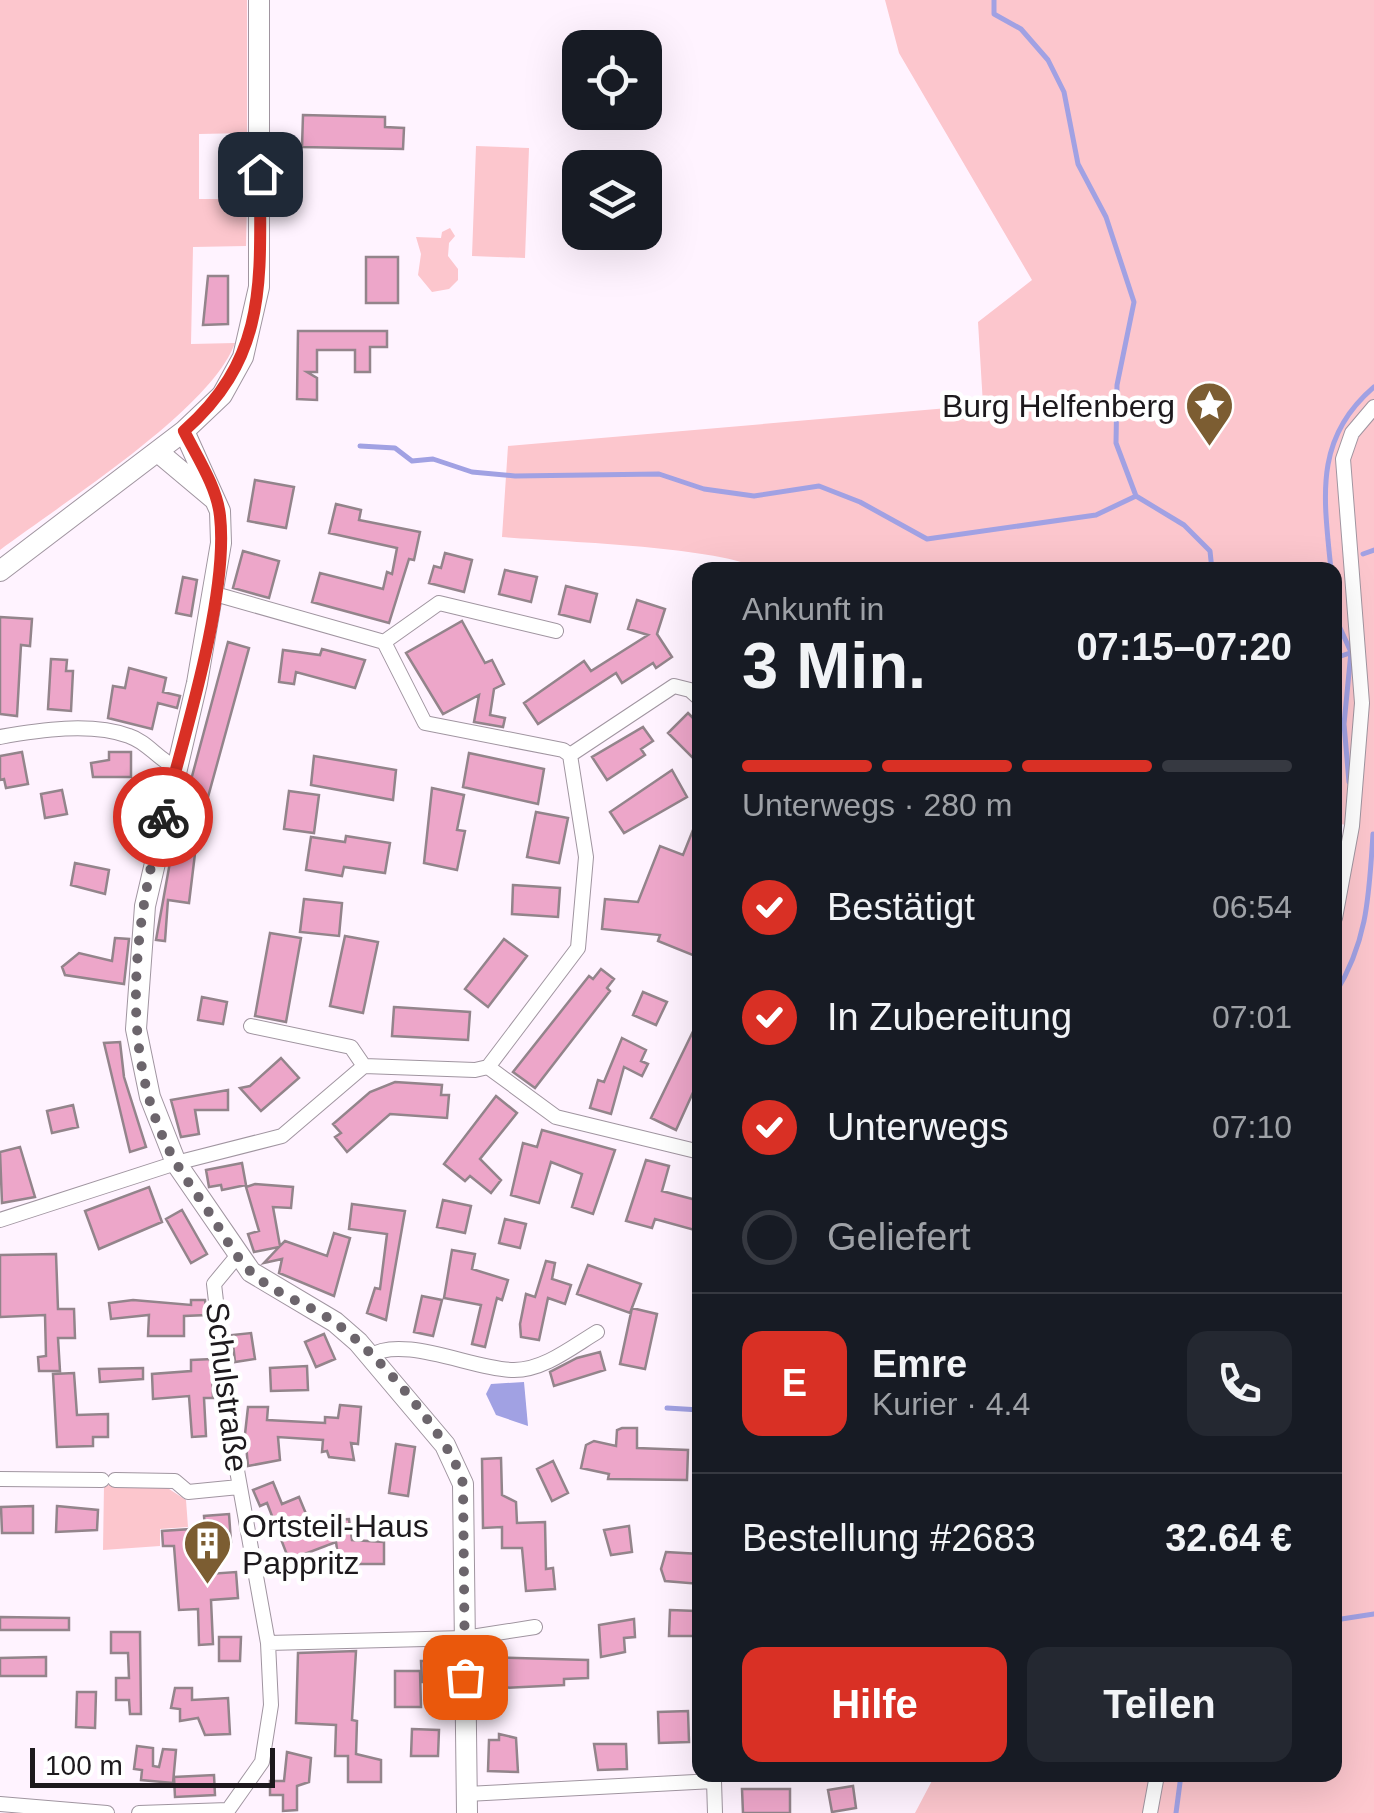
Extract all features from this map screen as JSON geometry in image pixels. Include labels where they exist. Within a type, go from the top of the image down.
[{"type":"street","points":[[0,571],[184,431],[228,386],[254,326],[260,287],[259,0]]},
{"type":"street","points":[[1342,880],[1352,826],[1362,702],[1343,459],[1352,433],[1374,407]]},
{"type":"street","points":[[184,431],[217,502],[222,543],[215,594],[144,906],[135,992],[140,1061],[157,1122],[176,1162],[238,1255],[268,1285],[335,1322],[370,1356],[445,1445],[461,1474],[467,1804],[692,1780]]},
{"type":"street","points":[[158,452],[217,502]]},
{"type":"street","points":[[0,1220],[176,1162],[282,1136],[364,1066],[475,1070],[488,1067],[578,948],[586,857],[570,756],[563,750],[425,723],[384,642],[215,594]]},
{"type":"street","points":[[384,642],[439,603],[556,631]]},
{"type":"street","points":[[570,756],[674,686],[692,692]]},
{"type":"street","points":[[0,737],[60,730],[116,732],[133,736],[176,767]]},
{"type":"street","points":[[251,1026],[351,1047],[364,1066]]},
{"type":"street","points":[[488,1067],[556,1116],[692,1150]]},
{"type":"street","name":"Schulstraße","points":[[227,1812],[254,1776],[266,1745],[271,1705],[268,1643],[239,1487],[214,1284],[238,1255]]},
{"type":"street","points":[[370,1356],[378,1350],[403,1349],[514,1370],[535,1367],[597,1332]]},
{"type":"street","points":[[0,1478],[175,1481],[188,1492],[239,1487]]},
{"type":"street","points":[[268,1643],[465,1638],[536,1627]]},
{"type":"street","points":[[714,1782],[715,1813]]},
{"type":"street","points":[[1150,1813],[1156,1782]]},
{"type":"street","points":[[0,1804],[108,1813]]},
{"type":"street","points":[[139,1813],[227,1812]]},
{"type":"shaded area","points":[[0,0],[247,0],[247,133],[199,134],[199,199],[247,199],[246,246],[193,247],[191,344],[235,343],[221,369],[166,426],[0,550]]},
{"type":"shaded area","points":[[885,0],[1374,0],[1374,1813],[915,1813],[931,1782],[1342,1782],[1342,880],[1352,826],[1342,824],[1342,562],[741,562],[676,550],[502,537],[508,446],[983,405],[978,322],[1032,280],[899,53]]},
{"type":"shaded area","points":[[476,146],[529,148],[525,258],[472,256]]},
{"type":"shaded area","points":[[450,228],[455,236],[449,243],[448,256],[458,269],[458,280],[449,289],[432,292],[418,275],[421,254],[416,237],[441,238],[442,232]]},
{"type":"shaded area","points":[[104,1485],[166,1487],[186,1500],[188,1527],[160,1529],[160,1546],[103,1550]]},
{"type":"water","points":[[524,1382],[528,1426],[496,1415],[486,1394],[491,1384]]},
{"type":"building","points":[[303,115],[385,117],[385,127],[404,128],[403,149],[302,147]]},
{"type":"building","points":[[366,257],[398,257],[398,303],[366,303]]},
{"type":"building","points":[[208,276],[228,276],[228,324],[203,325]]},
{"type":"building","points":[[298,331],[387,331],[387,347],[370,347],[370,372],[355,372],[355,350],[317,350],[317,372],[307,372],[317,378],[317,400],[297,399]]},
{"type":"building","points":[[255,480],[294,487],[286,528],[248,521]]},
{"type":"building","points":[[336,504],[361,510],[359,520],[420,532],[414,560],[409,559],[389,623],[312,602],[320,573],[383,589],[387,572],[392,574],[397,548],[329,533]]},
{"type":"building","points":[[243,551],[279,561],[269,598],[233,588]]},
{"type":"building","points":[[445,553],[472,560],[464,592],[429,583],[434,566],[441,568]]},
{"type":"building","points":[[505,570],[537,577],[531,602],[499,594]]},
{"type":"building","points":[[183,577],[197,580],[191,616],[176,613]]},
{"type":"building","points":[[566,586],[597,594],[590,622],[559,614]]},
{"type":"building","points":[[637,600],[665,609],[657,634],[672,657],[656,668],[653,663],[622,683],[616,673],[538,724],[524,703],[584,661],[591,671],[648,635],[628,629]]},
{"type":"building","points":[[0,617],[32,619],[30,646],[21,645],[17,716],[0,714]]},
{"type":"building","points":[[462,621],[485,663],[492,660],[504,684],[494,689],[490,715],[505,718],[503,727],[474,722],[479,695],[443,714],[406,653]]},
{"type":"building","points":[[228,642],[249,648],[197,837],[189,903],[168,900],[165,941],[156,940],[172,851]]},
{"type":"building","points":[[322,649],[365,660],[355,688],[296,672],[294,684],[279,682],[283,650],[320,655]]},
{"type":"building","points":[[51,659],[67,660],[66,671],[73,671],[71,711],[48,709]]},
{"type":"building","points":[[129,668],[166,678],[163,692],[180,696],[177,708],[158,703],[152,729],[108,718],[113,686],[125,688]]},
{"type":"building","points":[[688,713],[692,717],[692,757],[668,733]]},
{"type":"building","points":[[643,727],[653,741],[641,749],[645,755],[607,780],[592,757]]},
{"type":"building","points":[[22,752],[28,784],[6,788],[4,779],[0,780],[0,756]]},
{"type":"building","points":[[109,752],[131,752],[131,777],[93,777],[91,763],[109,760]]},
{"type":"building","points":[[469,753],[544,769],[538,804],[463,787]]},
{"type":"building","points":[[314,756],[396,770],[393,800],[311,785]]},
{"type":"building","points":[[672,770],[687,797],[624,833],[610,812]]},
{"type":"building","points":[[432,788],[464,795],[457,830],[465,831],[457,870],[424,863]]},
{"type":"building","points":[[62,790],[67,814],[45,818],[41,794]]},
{"type":"building","points":[[289,791],[319,795],[314,833],[284,829]]},
{"type":"building","points":[[125,793],[139,794],[137,813],[143,813],[140,847],[128,846],[131,812],[124,812]]},
{"type":"building","points":[[536,812],[568,818],[559,863],[527,857]]},
{"type":"building","points":[[692,832],[692,955],[658,941],[660,935],[602,929],[605,899],[638,902],[660,846],[683,855]]},
{"type":"building","points":[[346,836],[390,843],[385,873],[344,867],[342,876],[306,870],[311,837],[345,842]]},
{"type":"building","points":[[75,863],[109,870],[105,894],[71,885]]},
{"type":"building","points":[[513,885],[560,888],[558,917],[512,914]]},
{"type":"building","points":[[304,899],[342,903],[339,936],[300,932]]},
{"type":"building","points":[[270,933],[301,938],[286,1022],[255,1016]]},
{"type":"building","points":[[345,936],[378,942],[363,1013],[330,1006]]},
{"type":"building","points":[[115,938],[129,939],[124,984],[65,975],[62,967],[79,953],[112,961]]},
{"type":"building","points":[[504,939],[527,956],[488,1007],[465,989]]},
{"type":"building","points":[[601,969],[614,979],[607,988],[610,991],[535,1088],[513,1072],[589,976],[593,979]]},
{"type":"building","points":[[643,992],[667,1002],[656,1025],[633,1015]]},
{"type":"building","points":[[202,997],[227,1002],[223,1024],[198,1020]]},
{"type":"building","points":[[394,1007],[470,1012],[468,1040],[392,1036]]},
{"type":"building","points":[[692,1033],[692,1095],[676,1130],[651,1118]]},
{"type":"building","points":[[622,1038],[646,1050],[641,1061],[648,1064],[642,1076],[624,1067],[611,1114],[590,1108],[598,1080],[604,1082]]},
{"type":"building","points":[[120,1042],[124,1077],[146,1147],[130,1152],[104,1043]]},
{"type":"building","points":[[281,1058],[299,1078],[261,1111],[240,1088],[250,1086]]},
{"type":"building","points":[[395,1082],[442,1085],[441,1095],[449,1095],[447,1118],[390,1114],[347,1152],[335,1137],[341,1133],[333,1124],[370,1092]]},
{"type":"building","points":[[228,1090],[228,1110],[195,1110],[199,1134],[181,1137],[171,1100]]},
{"type":"building","points":[[496,1096],[517,1113],[480,1159],[501,1180],[491,1193],[470,1176],[465,1181],[444,1164]]},
{"type":"building","points":[[73,1105],[78,1127],[52,1133],[47,1111]]},
{"type":"building","points":[[542,1130],[615,1150],[593,1214],[572,1207],[582,1174],[551,1162],[539,1203],[511,1195],[523,1143],[537,1147]]},
{"type":"building","points":[[20,1147],[35,1197],[2,1203],[0,1152]]},
{"type":"building","points":[[646,1160],[669,1166],[662,1191],[692,1199],[692,1229],[655,1219],[652,1228],[626,1221]]},
{"type":"building","points":[[242,1163],[246,1185],[222,1190],[221,1185],[209,1187],[206,1170]]},
{"type":"building","points":[[149,1187],[162,1222],[99,1249],[85,1211]]},
{"type":"building","points":[[246,1187],[293,1187],[291,1208],[273,1207],[280,1246],[285,1241],[327,1256],[334,1233],[350,1238],[334,1296],[279,1273],[282,1259],[264,1263],[279,1247],[254,1252],[248,1234],[259,1231]]},
{"type":"building","points":[[443,1200],[471,1206],[465,1233],[437,1227]]},
{"type":"building","points":[[352,1204],[405,1211],[386,1320],[367,1313],[375,1288],[380,1289],[387,1234],[349,1229]]},
{"type":"building","points":[[182,1210],[207,1254],[191,1263],[166,1219]]},
{"type":"building","points":[[505,1219],[526,1224],[520,1248],[499,1243]]},
{"type":"building","points":[[452,1250],[475,1254],[472,1269],[508,1280],[502,1300],[497,1298],[485,1347],[472,1344],[481,1305],[444,1298]]},
{"type":"building","points":[[56,1254],[58,1309],[74,1309],[75,1338],[58,1338],[60,1371],[39,1371],[38,1357],[46,1356],[45,1315],[0,1317],[0,1255]]},
{"type":"building","points":[[546,1261],[555,1263],[552,1279],[571,1285],[565,1304],[548,1298],[539,1340],[521,1337],[526,1294],[535,1297]]},
{"type":"building","points":[[588,1265],[641,1284],[630,1313],[577,1294]]},
{"type":"building","points":[[422,1296],[442,1300],[433,1336],[414,1332]]},
{"type":"building","points":[[133,1300],[191,1305],[191,1300],[205,1300],[207,1315],[184,1316],[184,1336],[148,1336],[149,1315],[111,1319],[109,1303]]},
{"type":"building","points":[[632,1308],[657,1314],[645,1369],[620,1364]]},
{"type":"building","points":[[251,1333],[255,1359],[235,1362],[232,1335]]},
{"type":"building","points":[[324,1334],[335,1359],[316,1367],[305,1342]]},
{"type":"building","points":[[600,1352],[605,1370],[554,1386],[550,1372]]},
{"type":"building","points":[[212,1359],[213,1398],[204,1398],[206,1436],[192,1437],[189,1396],[153,1399],[152,1374],[191,1371],[191,1360]]},
{"type":"building","points":[[307,1366],[308,1390],[271,1391],[270,1368]]},
{"type":"building","points":[[143,1368],[143,1379],[100,1382],[99,1369]]},
{"type":"building","points":[[74,1373],[77,1415],[108,1414],[108,1437],[93,1437],[93,1446],[57,1447],[53,1374]]},
{"type":"building","points":[[340,1405],[361,1407],[358,1444],[351,1443],[354,1460],[329,1457],[327,1451],[322,1452],[323,1440],[278,1437],[280,1460],[248,1466],[248,1407],[268,1407],[267,1420],[325,1423],[325,1417],[338,1418]]},
{"type":"building","points":[[637,1428],[637,1448],[688,1450],[687,1480],[608,1479],[609,1474],[581,1468],[586,1445],[594,1441],[616,1446],[617,1430]]},
{"type":"building","points":[[396,1444],[415,1447],[408,1496],[389,1493]]},
{"type":"building","points":[[501,1458],[502,1495],[516,1502],[517,1523],[545,1522],[546,1569],[553,1568],[555,1589],[526,1591],[522,1548],[502,1548],[502,1527],[483,1528],[482,1459]]},
{"type":"building","points":[[553,1461],[568,1493],[552,1501],[537,1469]]},
{"type":"building","points":[[273,1482],[282,1504],[299,1497],[309,1521],[349,1519],[352,1540],[384,1542],[384,1564],[356,1564],[356,1554],[338,1556],[336,1542],[289,1560],[267,1503],[260,1506],[253,1490]]},
{"type":"building","points":[[33,1506],[33,1533],[2,1533],[1,1507]]},
{"type":"building","points":[[57,1506],[98,1510],[97,1530],[56,1532]]},
{"type":"building","points":[[229,1514],[231,1542],[207,1544],[209,1574],[236,1572],[238,1598],[211,1600],[213,1644],[199,1645],[198,1609],[179,1610],[174,1546],[163,1546],[162,1531],[205,1528],[204,1516]]},
{"type":"building","points":[[629,1526],[632,1552],[611,1555],[604,1530]]},
{"type":"building","points":[[666,1552],[692,1554],[692,1583],[665,1581],[661,1569]]},
{"type":"building","points":[[670,1610],[692,1611],[692,1636],[669,1636]]},
{"type":"building","points":[[0,1617],[69,1618],[69,1630],[0,1630]]},
{"type":"building","points":[[634,1619],[635,1637],[624,1638],[625,1652],[601,1657],[599,1625]]},
{"type":"building","points":[[111,1632],[140,1632],[141,1714],[130,1714],[129,1700],[116,1700],[116,1678],[129,1678],[128,1653],[111,1653]]},
{"type":"building","points":[[219,1637],[241,1637],[240,1661],[219,1661]]},
{"type":"building","points":[[356,1651],[352,1720],[357,1721],[356,1754],[381,1760],[381,1782],[348,1782],[348,1756],[335,1756],[336,1725],[296,1723],[298,1653]]},
{"type":"building","points":[[46,1657],[46,1676],[0,1676],[0,1658]]},
{"type":"building","points":[[481,1657],[588,1660],[588,1678],[564,1679],[564,1685],[481,1689]]},
{"type":"building","points":[[421,1661],[450,1661],[450,1682],[422,1682]]},
{"type":"building","points":[[395,1671],[420,1671],[421,1707],[395,1707]]},
{"type":"building","points":[[175,1688],[192,1688],[192,1700],[228,1698],[230,1734],[205,1735],[198,1718],[180,1721],[180,1709],[171,1708]]},
{"type":"building","points":[[77,1692],[96,1692],[95,1728],[76,1727]]},
{"type":"building","points":[[688,1711],[689,1742],[659,1743],[658,1712]]},
{"type":"building","points":[[412,1729],[439,1730],[438,1756],[411,1756]]},
{"type":"building","points":[[499,1734],[516,1738],[518,1772],[488,1771],[489,1740],[499,1740]]},
{"type":"building","points":[[594,1744],[626,1744],[627,1769],[598,1770]]},
{"type":"building","points":[[137,1746],[153,1748],[153,1766],[159,1767],[163,1749],[176,1750],[173,1783],[141,1780],[142,1770],[134,1769]]},
{"type":"building","points":[[287,1752],[311,1758],[309,1782],[297,1786],[297,1810],[283,1811],[283,1795],[270,1795],[270,1781],[284,1781]]},
{"type":"building","points":[[214,1775],[215,1795],[175,1797],[174,1777]]},
{"type":"building","points":[[853,1786],[856,1808],[832,1812],[828,1790]]},
{"type":"building","points":[[742,1789],[790,1789],[790,1813],[743,1813]]},
{"type":"waterway","points":[[994,0],[994,14],[1021,29],[1048,60],[1064,92],[1078,164],[1106,217],[1134,302],[1117,385],[1116,443],[1136,496],[1184,525],[1210,551],[1211,562]]},
{"type":"waterway","points":[[1330,562],[1325,494],[1332,449],[1354,407],[1374,387]]},
{"type":"waterway","points":[[360,446],[395,448],[412,461],[433,459],[472,472],[515,476],[659,474],[704,489],[754,496],[819,486],[860,502],[927,539],[1096,515],[1136,496]]},
{"type":"waterway","points":[[1363,554],[1374,550]]},
{"type":"waterway","points":[[1342,632],[1351,652],[1344,724],[1349,782]]},
{"type":"waterway","points":[[1342,656],[1350,653]]},
{"type":"waterway","points":[[1342,981],[1360,936],[1368,897],[1373,834]]},
{"type":"waterway","points":[[667,1408],[692,1410]]},
{"type":"waterway","points":[[1342,1619],[1374,1614]]},
{"type":"waterway","points":[[1176,1813],[1180,1782]]},
{"type":"way so far","points":[[163,817],[144,906],[135,992],[140,1061],[157,1122],[176,1162],[251,1272],[346,1330],[397,1386],[457,1465],[463,1484],[465,1677]]},
{"type":"place","name":"Burg Helfenberg","points":[[1210,448]]},
{"type":"place","name":"Ortsteil-Haus Pappritz","points":[[207,1586]]},
{"type":"route","points":[[163,817],[198,683],[222,543],[220,512],[184,431],[222,395],[244,358],[254,326],[260,287],[260,174]]}]
